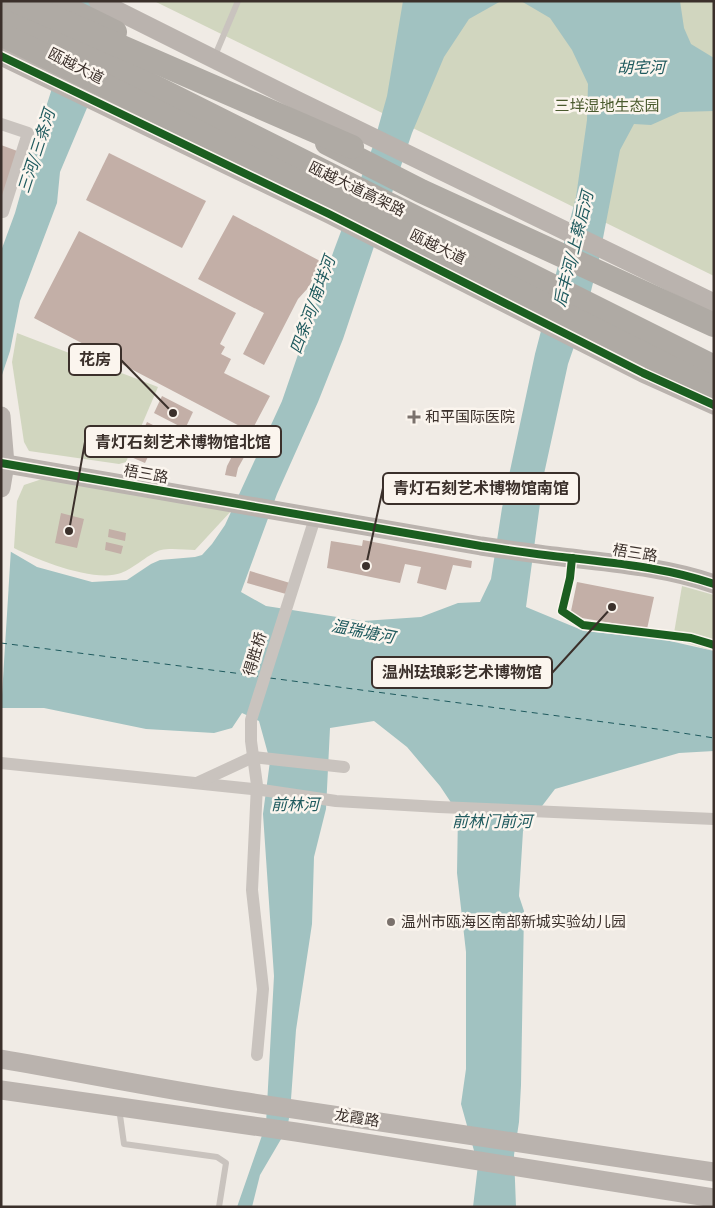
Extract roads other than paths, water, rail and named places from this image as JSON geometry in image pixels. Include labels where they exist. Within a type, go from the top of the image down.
[{"type":"highway","points":[[16,1],[343,143],[423,186]]},
{"type":"highway","points":[[59,5],[128,27],[352,156],[551,238],[714,316]]},
{"type":"highway","name":"瓯越大道高架路","points":[[1,10],[714,367]]},
{"type":"highway","name":"瓯越大道","points":[[1,29],[51,53],[106,94],[591,334],[638,344],[714,383]]},
{"type":"highway","name":"瓯越大道高架路","points":[[1,34],[714,389]]},
{"type":"highway","points":[[611,267],[714,325]]},
{"type":"street","points":[[98,1],[128,27],[214,59],[417,159],[551,238]]},
{"type":"street","points":[[1,56],[46,79],[106,94]]},
{"type":"street","points":[[1,124],[28,133],[3,212]]},
{"type":"street","points":[[611,267],[714,303]]},
{"type":"street","points":[[591,334],[644,373],[714,405]]},
{"type":"street","points":[[1,416],[3,463],[1,488]]},
{"type":"street","name":"梧三路","points":[[3,463],[481,546],[627,564],[701,579],[714,584]]},
{"type":"street","name":"得胜桥","points":[[257,1055],[263,989],[252,890],[260,790],[253,757],[251,720],[315,518]]},
{"type":"street","points":[[196,784],[253,757],[344,767]]},
{"type":"street","points":[[1,763],[260,790],[336,801],[439,808],[714,819]]},
{"type":"street","name":"龙霞路","points":[[1,1059],[246,1102],[463,1136],[714,1172]]},
{"type":"street","name":"龙霞路","points":[[1,1090],[245,1124],[714,1198]]},
{"type":"lane","points":[[214,59],[238,1]]},
{"type":"lane","points":[[118,1106],[124,1144],[217,1157],[226,1163],[219,1207]]},
{"type":"water","name":"三河/三条河","points":[[80,1],[115,1],[100,77],[60,172],[57,203],[20,301],[10,351],[1,378],[1,251],[15,213],[38,132]]},
{"type":"water","points":[[403,1],[501,1],[469,19],[444,57],[412,133],[343,339],[318,402],[277,494],[241,592],[266,606],[363,621],[421,617],[458,603],[480,602],[491,579],[502,508],[535,354],[576,197],[587,120],[588,84],[572,50],[550,18],[521,1],[680,1],[684,28],[691,44],[714,58],[714,111],[680,112],[651,125],[634,124],[620,150],[599,259],[585,315],[568,364],[544,474],[526,607],[584,631],[661,639],[714,651],[714,751],[679,753],[555,789],[523,831],[519,896],[524,911],[521,1085],[519,1122],[514,1155],[516,1207],[473,1207],[478,1165],[461,1104],[466,1069],[466,952],[457,873],[458,813],[440,786],[407,747],[374,721],[330,728],[326,809],[314,857],[312,924],[296,1030],[290,1113],[287,1129],[260,1175],[252,1207],[237,1207],[266,1124],[274,976],[263,814],[270,761],[259,721],[242,713],[232,728],[214,733],[146,729],[44,708],[1,708],[1,546],[37,567],[92,582],[127,580],[160,560],[202,555],[212,544],[225,525],[282,401],[334,250],[373,146],[387,96]]},
{"type":"place","name":"花房","points":[[173,413]]},
{"type":"place","name":"和平国际医院","points":[[414,417]]},
{"type":"place","name":"青灯石刻艺术博物馆北馆","points":[[69,531]]},
{"type":"place","name":"青灯石刻艺术博物馆南馆","points":[[366,566]]},
{"type":"place","name":"温州珐琅彩艺术博物馆","points":[[612,607]]},
{"type":"place","name":"温州市瓯海区南部新城实验幼儿园","points":[[391,922]]},
{"type":"water label","name":"胡宅河","points":[[641,67]]},
{"type":"water label","name":"后丰河/上蔡后河","points":[[573,249]]},
{"type":"water label","name":"四条河/南垟河","points":[[312,305]]},
{"type":"water label","name":"温瑞塘河","points":[[363,631]]},
{"type":"water label","name":"前林河","points":[[295,804]]},
{"type":"water label","name":"前林门前河","points":[[492,821]]},
{"type":"park label","name":"三垟湿地生态园","points":[[607,106]]}]
